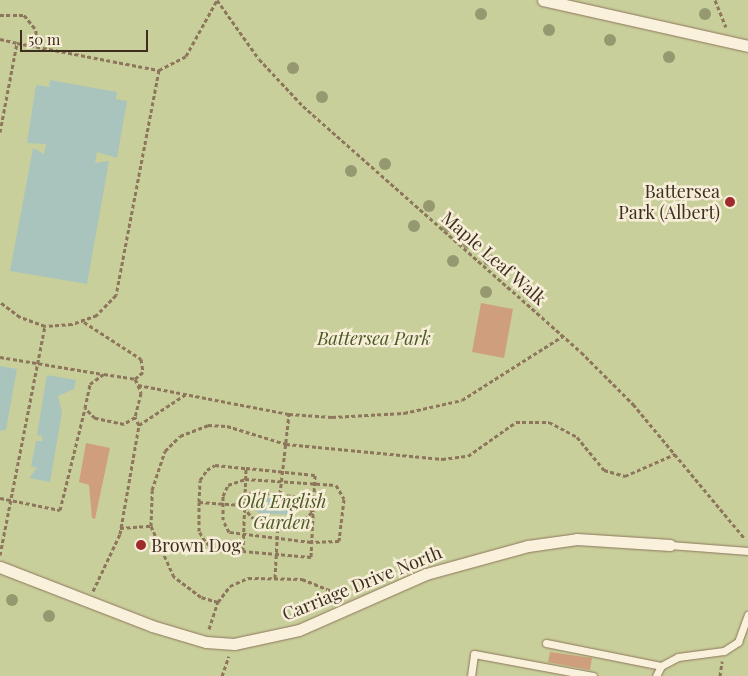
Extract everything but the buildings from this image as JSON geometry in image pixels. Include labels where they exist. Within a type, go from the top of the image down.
[{"type":"street","points":[[543,0],[748,46]]},
{"type":"street","name":"Carriage Drive North","points":[[0,567],[88,601],[206,642],[234,644],[299,630],[355,608],[426,574],[528,546],[577,540],[670,545]]},
{"type":"lane","name":"Carriage Drive North","points":[[670,545],[748,551]]},
{"type":"lane","points":[[656,676],[662,666],[678,657],[724,651],[738,642],[748,615]]},
{"type":"lane","points":[[546,643],[662,666]]},
{"type":"lane","points":[[471,676],[474,654],[593,676]]},
{"type":"path","points":[[0,39],[160,70],[186,56],[217,0]]},
{"type":"path","name":"Maple Leaf Walk","points":[[217,0],[259,59],[303,106],[563,336],[633,404],[748,544]]},
{"type":"path","points":[[715,0],[732,42]]},
{"type":"path","points":[[0,15],[24,15],[36,30],[36,46]]},
{"type":"path","points":[[0,132],[16,43]]},
{"type":"path","points":[[0,302],[20,317],[45,326],[84,322],[107,308],[116,295],[160,70]]},
{"type":"path","points":[[84,322],[141,359],[143,372],[135,379]]},
{"type":"path","points":[[0,556],[45,326]]},
{"type":"path","points":[[138,385],[289,414],[368,416],[462,400],[563,336]]},
{"type":"path","points":[[0,357],[135,379]]},
{"type":"path","points":[[0,498],[60,510],[90,384],[104,374]]},
{"type":"path","points":[[88,601],[120,528],[139,425],[135,417],[141,393],[135,379]]},
{"type":"path","points":[[139,425],[186,394]]},
{"type":"path","points":[[85,408],[95,418],[124,424],[135,417]]},
{"type":"path","points":[[280,494],[289,414]]},
{"type":"path","points":[[218,602],[201,597],[174,577],[151,526],[157,470],[165,451],[180,436],[208,424],[227,426],[286,444],[457,458],[468,456],[504,426],[535,421],[563,426],[611,475],[638,474],[675,454]]},
{"type":"path","points":[[214,465],[246,468],[283,470],[315,475],[311,557],[214,550],[205,541],[199,531],[200,480],[207,470],[214,465]]},
{"type":"path","points":[[242,551],[242,505],[246,468]]},
{"type":"path","points":[[245,479],[336,485],[344,499],[339,541],[311,542],[229,532],[222,505],[228,485],[245,479]]},
{"type":"path","points":[[242,505],[252,492],[280,494],[297,497],[309,504],[312,512]]},
{"type":"path","points":[[199,502],[242,505],[253,518],[300,524],[312,512]]},
{"type":"path","points":[[275,578],[278,522]]},
{"type":"path","points":[[120,528],[151,526]]},
{"type":"path","points":[[206,642],[218,602],[236,584],[275,578],[319,583],[340,591],[355,608]]},
{"type":"path","points":[[222,676],[234,644]]},
{"type":"path","points":[[720,676],[722,660]]},
{"type":"green space","name":"Battersea Park","points":[[0,0],[748,0],[748,676],[0,676]]},
{"type":"water","points":[[50,80],[117,92],[116,99],[127,101],[117,158],[97,152],[95,163],[109,161],[87,284],[10,271],[33,148],[44,154],[46,144],[27,143],[36,85],[49,87]]},
{"type":"water","points":[[0,366],[17,369],[6,430],[0,431]]},
{"type":"water","points":[[47,375],[76,380],[74,389],[58,396],[62,412],[50,482],[29,478],[37,468],[31,466],[36,441],[42,441],[42,436],[37,435]]},
{"type":"water","points":[[259,497],[294,499],[298,509],[293,515],[258,513],[253,505]]},
{"type":"place","name":"Battersea Park (Albert)","points":[[730,202]]},
{"type":"place","name":"Brown Dog","points":[[141,545]]},
{"type":"park label","name":"Old English Garden","points":[[282,512]]}]
